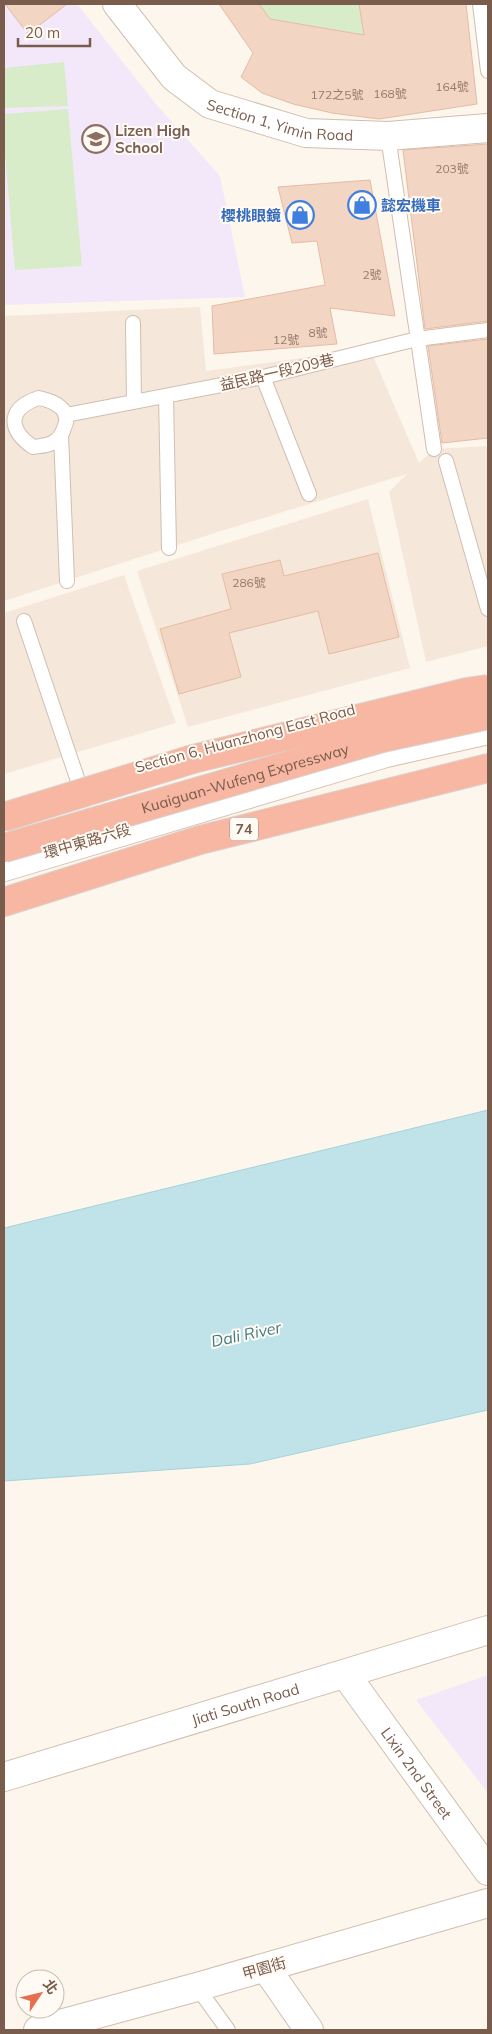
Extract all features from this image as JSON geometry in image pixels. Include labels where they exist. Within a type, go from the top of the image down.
[{"type":"highway","points":[[4,817],[193,758],[467,692],[488,690]]},
{"type":"highway","name":"Kuaiguan-Wufeng Expressway","points":[[4,848],[382,738],[488,715]]},
{"type":"highway","name":"74","points":[[4,902],[200,840],[488,768]]},
{"type":"street","name":"Section 1, Yimin Road","points":[[117,4],[174,77],[210,104],[306,133],[388,136],[488,128]]},
{"type":"street","name":"Section 6, Huanzhong East Road","points":[[4,805],[230,739],[488,676]]},
{"type":"street","name":"環中東路六段","points":[[4,867],[386,753],[488,730]]},
{"type":"street","points":[[230,739],[248,794]]},
{"type":"street","name":"Jiati South Road","points":[[4,1777],[346,1675],[488,1630]]},
{"type":"street","name":"Lixin 2nd Street","points":[[346,1675],[488,1871]]},
{"type":"street","name":"甲園街","points":[[38,2030],[96,2022],[197,1987],[488,1903]]},
{"type":"street","points":[[266,1968],[309,2030]]},
{"type":"lane","points":[[480,4],[488,71]]},
{"type":"lane","points":[[388,136],[434,449]]},
{"type":"lane","points":[[133,323],[134,402]]},
{"type":"lane","name":"益民路一段209巷","points":[[66,415],[263,377],[417,339],[488,330]]},
{"type":"lane","points":[[263,377],[309,494]]},
{"type":"lane","points":[[166,396],[169,548]]},
{"type":"lane","points":[[61,436],[52,443],[33,447],[10,430],[18,409],[28,402],[39,398],[58,405],[66,415],[66,424],[61,436],[68,582]]},
{"type":"lane","points":[[446,461],[488,609]]},
{"type":"lane","points":[[24,621],[79,784]]},
{"type":"lane","points":[[197,1987],[228,2030]]},
{"type":"shaded area","name":"Lizen High School","points":[[4,4],[77,4],[155,103],[220,176],[245,297],[4,305]]},
{"type":"shaded area","points":[[200,307],[206,371],[370,349],[419,463],[434,449],[488,446],[488,646],[426,662],[389,492],[407,474],[221,531],[4,601],[4,316]]},
{"type":"shaded area","points":[[368,499],[410,668],[188,727],[137,571]]},
{"type":"shaded area","points":[[124,575],[176,723],[4,774],[4,613]]},
{"type":"shaded area","points":[[488,1675],[488,1793],[416,1700]]},
{"type":"green space","points":[[259,4],[359,4],[365,35],[270,19]]},
{"type":"green space","points":[[64,62],[68,106],[4,108],[4,68]]},
{"type":"green space","points":[[68,109],[82,266],[15,270],[4,143],[4,114]]},
{"type":"water","name":"Dali River","points":[[488,1110],[488,1410],[250,1464],[4,1481],[4,1228]]},
{"type":"building","points":[[5,4],[67,4],[28,34]]},
{"type":"building","points":[[219,4],[259,4],[270,19],[364,35],[359,4],[466,4],[477,104],[379,119],[332,113],[293,104],[262,93],[241,77],[253,53]]},
{"type":"building","points":[[488,144],[488,321],[425,329],[403,150]]},
{"type":"building","points":[[370,180],[395,316],[330,308],[337,344],[214,354],[212,306],[325,285],[317,241],[292,243],[278,187]]},
{"type":"building","points":[[488,339],[488,438],[442,443],[428,346]]},
{"type":"building","points":[[378,553],[399,637],[329,654],[318,611],[229,633],[241,677],[179,694],[160,629],[231,609],[222,574],[280,560],[284,576]]},
{"type":"place","name":"Lizen High School","points":[[96,139]]},
{"type":"place","name":"懿宏機車","points":[[362,205]]},
{"type":"place","name":"櫻桃眼鏡","points":[[300,215]]}]
